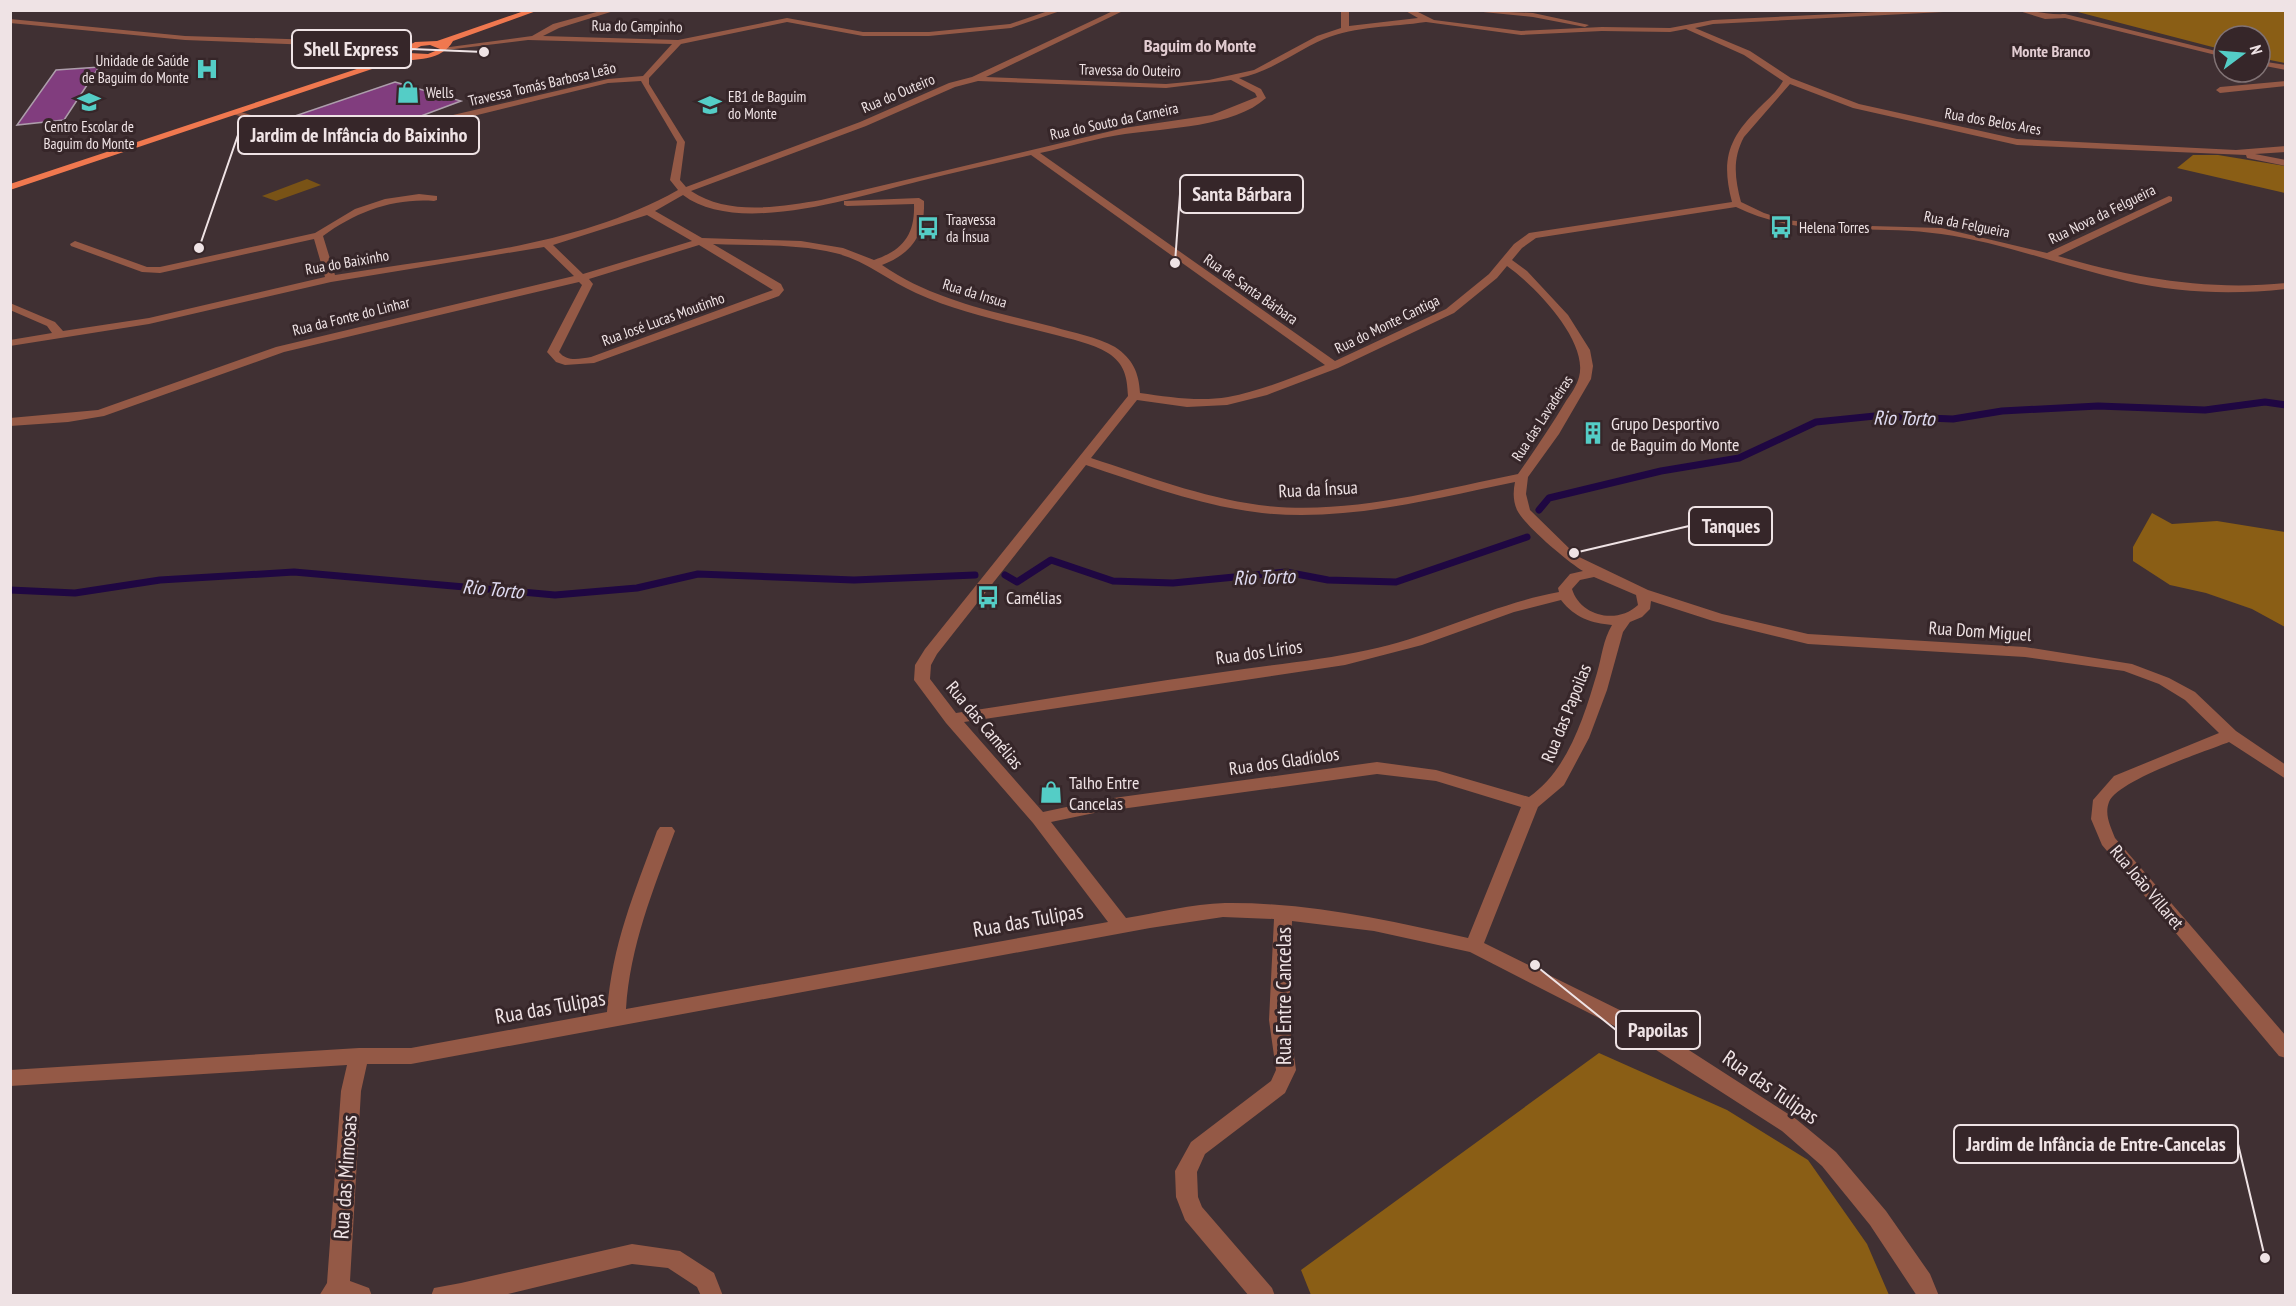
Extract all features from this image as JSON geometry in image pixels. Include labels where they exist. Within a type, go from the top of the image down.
[{"type":"main road","points":[[10,187],[392,60],[436,54],[442,46],[455,39],[536,10]]},
{"type":"main road","points":[[392,60],[417,45],[442,46]]},
{"type":"main road","points":[[403,52],[414,57]]},
{"type":"street","points":[[533,38],[556,26],[614,10]]},
{"type":"street","name":"Rua do Campinho","points":[[442,46],[533,38],[678,42],[787,20],[863,34],[888,36],[1011,26],[1060,10]]},
{"type":"street","name":"Rua do Outeiro","points":[[681,192],[863,124],[951,85],[975,79],[1122,10]]},
{"type":"street","points":[[1345,29],[1346,10]]},
{"type":"street","points":[[1407,10],[1424,20],[1521,33],[1602,29],[1670,30],[1713,22],[1979,10]]},
{"type":"street","points":[[1466,10],[1544,17],[1602,29]]},
{"type":"street","points":[[1544,17],[1558,10]]},
{"type":"street","points":[[2019,10],[2045,17],[2063,13],[2212,52]]},
{"type":"street","points":[[787,20],[792,11]]},
{"type":"street","name":"Travessa do Outeiro","points":[[975,79],[1166,86],[1234,79],[1257,72],[1320,38],[1345,29],[1424,20]]},
{"type":"street","points":[[10,21],[185,38],[417,45]]},
{"type":"street","points":[[1687,27],[1734,46],[1788,80],[1781,94],[1757,114],[1730,153],[1728,167],[1737,204]]},
{"type":"street","points":[[120,32],[141,28],[279,36],[272,41]]},
{"type":"street","points":[[482,30],[479,36],[481,38],[496,41]]},
{"type":"street","points":[[185,38],[199,31]]},
{"type":"street","points":[[678,42],[645,78],[647,89],[681,142],[675,180],[681,192],[731,209],[773,210],[818,203],[919,201]]},
{"type":"street","points":[[392,46],[403,52]]},
{"type":"street","name":"Travessa Tomás Barbosa Leão","points":[[234,113],[307,135],[341,135],[453,118],[609,81],[645,78]]},
{"type":"street","name":"Rua do Souto da Carneira","points":[[818,203],[1124,131],[1148,129],[1222,114],[1251,105],[1262,98],[1257,91],[1234,79]]},
{"type":"street","name":"Rua dos Belos Ares","points":[[1788,80],[1856,106],[2017,142],[2236,153]]},
{"type":"street","points":[[2220,90],[2286,83]]},
{"type":"street","points":[[2236,153],[2286,149]]},
{"type":"street","points":[[2271,151],[2279,160],[2286,163]]},
{"type":"street","name":"Rua de Santa Bárbara","points":[[1034,153],[1334,366]]},
{"type":"street","points":[[2236,153],[2286,163]]},
{"type":"street","points":[[874,264],[895,258],[908,247],[920,223],[919,201],[936,174]]},
{"type":"street","name":"Rua do Baixinho","points":[[10,343],[149,321],[331,279],[546,244],[648,211],[681,192]]},
{"type":"street","points":[[75,244],[146,270],[160,270],[318,235],[348,216],[403,198],[434,198]]},
{"type":"street","name":"Rua Nova da Felgueira","points":[[2048,257],[2169,199]]},
{"type":"street","name":"Rua da Felgueira","points":[[1737,204],[1765,218],[1791,226],[1940,231],[2161,283],[2237,290],[2286,286]]},
{"type":"street","name":"Rua do Monte Cantiga","points":[[1134,396],[1187,403],[1227,401],[1263,392],[1334,366],[1450,311],[1507,262],[1525,240],[1543,232],[1737,204]]},
{"type":"street","points":[[648,211],[702,241]]},
{"type":"street","points":[[318,235],[331,279]]},
{"type":"street","name":"Rua da Insua","points":[[702,241],[822,246],[839,250],[874,264],[895,279],[951,303],[1087,340],[1111,350],[1125,362],[1133,375],[1134,396]]},
{"type":"street","name":"Rua da Fonte do Linhar","points":[[10,422],[100,413],[280,349],[581,278],[702,241]]},
{"type":"street","name":"Rua José Lucas Moutinho","points":[[581,278],[588,284],[587,288],[553,352],[563,362],[583,363],[594,360],[775,294],[779,290],[777,286],[702,241]]},
{"type":"street","points":[[546,244],[581,278]]},
{"type":"street","name":"Rua das Lavadeiras","points":[[1507,262],[1523,273],[1564,317],[1584,350],[1587,366],[1585,380],[1571,405],[1522,477]]},
{"type":"street","points":[[10,306],[51,324],[59,334]]},
{"type":"street","points":[[1085,460],[1134,396]]},
{"type":"street","name":"Rua da Ínsua","points":[[1085,460],[1195,497],[1288,512],[1336,509],[1432,496],[1522,477]]},
{"type":"street","name":"Rua das Camélias","points":[[1085,460],[930,652],[923,665],[922,680],[952,719],[1039,819],[1122,927]]},
{"type":"street","points":[[1522,477],[1519,495],[1524,511],[1556,545],[1594,573]]},
{"type":"street","points":[[1594,573],[1575,577],[1568,582],[1565,595],[1578,610],[1588,615],[1600,619],[1625,619]]},
{"type":"street","name":"Rua Dom Miguel","points":[[1594,573],[1643,593],[1718,618],[1808,639],[2025,652],[2127,667],[2164,681],[2190,696],[2230,735],[2286,773]]},
{"type":"street","name":"Rua das Papoilas","points":[[1531,804],[1551,790],[1562,777],[1585,728],[1603,678],[1615,628],[1625,619],[1641,612],[1645,606],[1643,593]]},
{"type":"street","name":"Rua dos Lírios","points":[[952,719],[1163,685],[1252,675],[1387,650],[1523,604],[1565,595]]},
{"type":"street","name":"Rua João Villaret","points":[[2230,735],[2120,780],[2102,800],[2099,819],[2108,841],[2286,1050]]},
{"type":"street","name":"Rua dos Gladíolos","points":[[1039,819],[1099,806],[1377,768],[1415,770],[1445,777],[1531,804]]},
{"type":"street","points":[[1474,945],[1531,804]]},
{"type":"street","points":[[616,1020],[619,974],[632,922],[666,831]]},
{"type":"street","name":"Rua das Tulipas","points":[[10,1078],[359,1056],[411,1056],[1223,910],[1374,924],[1474,945],[1643,1031],[1788,1125],[1829,1159],[1871,1210],[1922,1281],[1928,1296]]},
{"type":"street","name":"Rua Entre Cancelas","points":[[1264,1296],[1193,1213],[1187,1197],[1186,1171],[1198,1148],[1278,1087],[1286,1070],[1279,1020],[1283,914]]},
{"type":"street","name":"Rua das Mimosas","points":[[334,1292],[351,1091],[359,1056]]},
{"type":"street","points":[[442,1296],[461,1294],[632,1254],[672,1258],[706,1280],[712,1296]]},
{"type":"street","points":[[334,1292],[361,1296]]},
{"type":"shaded area","points":[[2074,11],[2285,11],[2285,63],[2272,60],[2272,24],[2212,24],[2212,47]]},
{"type":"shaded area","points":[[2193,155],[2218,155],[2285,166],[2285,193],[2177,168]]},
{"type":"shaded area","points":[[307,179],[321,185],[276,201],[262,196]]},
{"type":"shaded area","points":[[2152,513],[2172,524],[2217,521],[2285,532],[2285,627],[2252,609],[2206,593],[2170,585],[2133,561],[2133,547]]},
{"type":"shaded area","points":[[1599,1053],[1727,1110],[1808,1160],[1867,1244],[1889,1295],[1311,1295],[1301,1270]]},
{"type":"building","name":"Centro Escolar de Baguim do Monte","points":[[99,67],[64,120],[17,125],[56,70]]},
{"type":"building","points":[[395,82],[461,101],[413,119],[341,130],[332,130],[292,117]]},
{"type":"waterway","name":"Rio Torto","points":[[1539,510],[1549,498],[1661,471],[1739,458],[1816,422],[1875,416],[1953,419],[2002,411],[2098,406],[2205,410],[2265,402],[2286,405]]},
{"type":"waterway","name":"Rio Torto","points":[[1005,575],[1017,582],[1051,560],[1113,581],[1173,583],[1286,572],[1328,580],[1396,582],[1527,537]]},
{"type":"waterway","name":"Rio Torto","points":[[10,590],[75,593],[160,580],[294,572],[555,595],[637,588],[698,574],[854,580],[975,575]]},
{"type":"place","name":"Shell Express","points":[[484,52]]},
{"type":"place","name":"Unidade de Saúde de Baguim do Monte","points":[[207,69]]},
{"type":"place","name":"Wells","points":[[408,92]]},
{"type":"place","name":"Centro Escolar de Baguim do Monte","points":[[89,102]]},
{"type":"place","name":"EB1 de Baguim do Monte","points":[[710,105]]},
{"type":"place","name":"Helena Torres","points":[[1781,227]]},
{"type":"place","name":"Traavessa da Ínsua","points":[[928,228]]},
{"type":"place","name":"Jardim de Infância do Baixinho","points":[[199,248]]},
{"type":"place","name":"Santa Bárbara","points":[[1175,263]]},
{"type":"place","name":"Grupo Desportivo de Baguim do Monte","points":[[1593,433]]},
{"type":"place","name":"Tanques","points":[[1574,553]]},
{"type":"place","name":"Camélias","points":[[988,597]]},
{"type":"place","name":"Talho Entre Cancelas","points":[[1051,792]]},
{"type":"place","name":"Papoilas","points":[[1535,965]]},
{"type":"place","name":"Jardim de Infância de Entre-Cancelas","points":[[2265,1258]]},
{"type":"district","name":"Baguim do Monte","points":[[1200,45]]},
{"type":"district","name":"Monte Branco","points":[[2051,51]]}]
